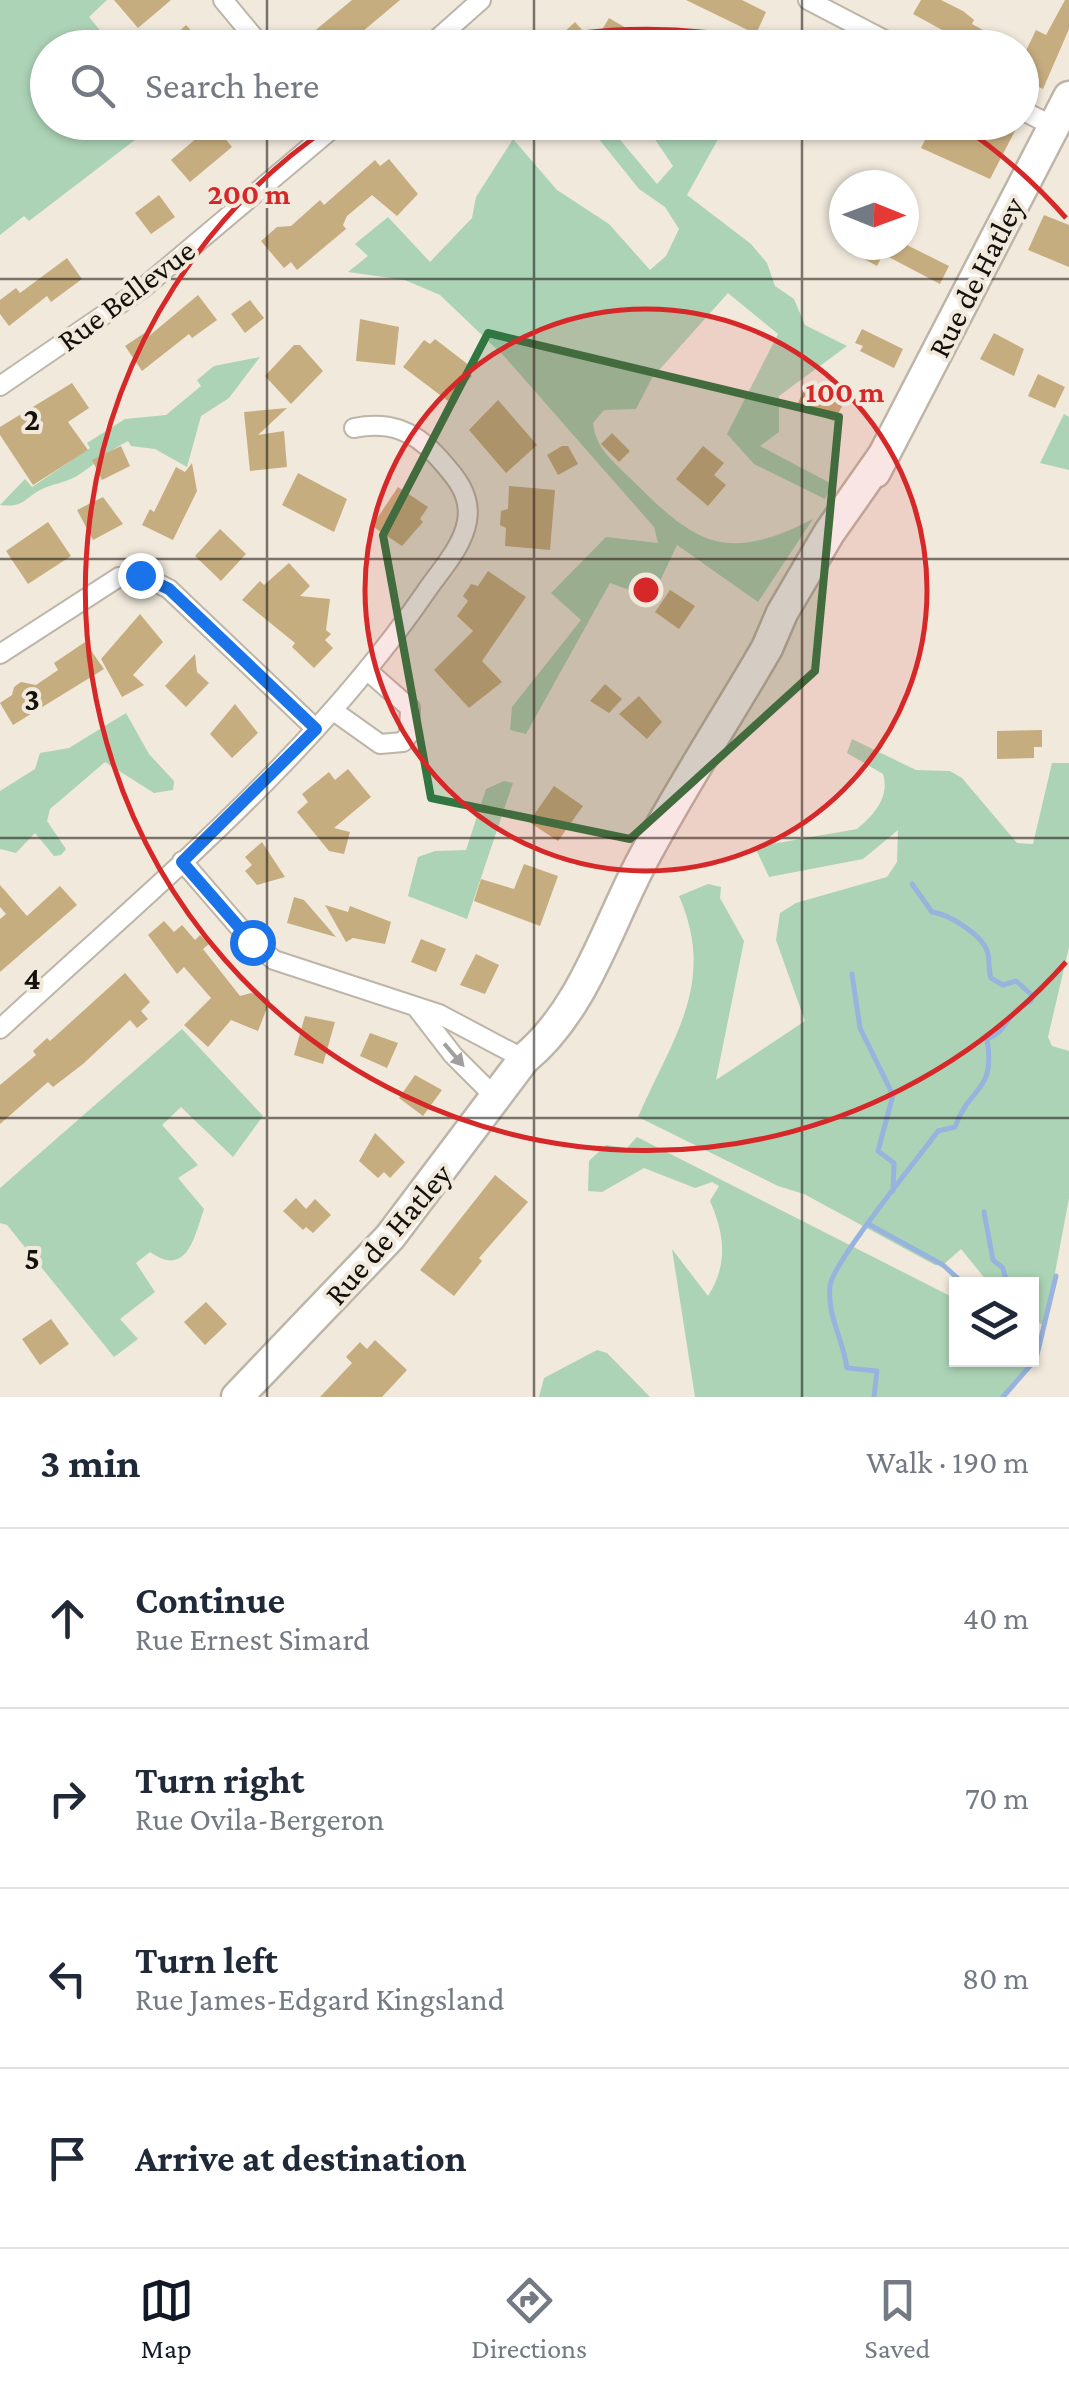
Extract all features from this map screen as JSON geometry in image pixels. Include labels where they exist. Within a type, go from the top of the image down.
[{"type":"main road","name":"Rue de Hatley","points":[[237,1397],[371,1258],[497,1099],[524,1058],[548,1039],[610,930],[640,864],[767,648],[782,612],[882,456],[1069,98]]},
{"type":"street","points":[[222,0],[248,30]]},
{"type":"street","points":[[447,30],[481,0]]},
{"type":"street","points":[[808,0],[866,30]]},
{"type":"street","points":[[1039,119],[1054,127]]},
{"type":"street","name":"Rue Bellevue","points":[[0,386],[156,277],[316,140]]},
{"type":"street","points":[[0,1029],[182,862],[335,712],[369,672],[457,546],[468,510],[453,475],[412,434],[384,425],[354,428]]},
{"type":"street","points":[[0,654],[109,580],[140,575],[169,589],[316,729]]},
{"type":"street","points":[[335,712],[380,744],[392,745],[410,734],[410,708],[369,672]]},
{"type":"street","points":[[182,862],[252,942],[274,960],[461,1023],[524,1058]]},
{"type":"street","points":[[416,1006],[453,1056],[497,1099]]},
{"type":"highlighted area","points":[[488,333],[839,417],[815,671],[630,839],[431,798],[383,535]]},
{"type":"green space","points":[[0,0],[107,0],[89,17],[100,30],[30,30],[30,140],[135,140],[29,221],[24,216],[0,235]]},
{"type":"green space","points":[[512,140],[557,190],[609,224],[650,270],[666,256],[679,229],[665,207],[639,189],[600,140],[620,140],[657,184],[673,166],[655,140],[718,140],[687,195],[751,244],[767,263],[775,286],[794,299],[805,325],[847,346],[779,396],[779,432],[760,446],[832,484],[825,499],[754,464],[727,434],[778,334],[728,293],[652,378],[636,409],[604,410],[593,423],[598,440],[612,460],[674,519],[713,540],[757,541],[813,519],[758,602],[677,545],[652,598],[610,583],[526,734],[510,730],[512,707],[581,620],[551,593],[606,537],[658,543],[654,527],[504,356],[440,295],[405,280],[348,272],[368,256],[355,244],[388,217],[430,262],[472,218],[476,197]]},
{"type":"green space","points":[[260,357],[229,398],[201,416],[187,467],[155,449],[131,446],[128,441],[72,478],[44,488],[19,504],[0,505],[25,479],[32,487],[90,448],[87,443],[125,419],[166,415],[201,386],[197,380],[214,366]]},
{"type":"green space","points":[[1064,414],[1069,417],[1069,470],[1040,463]]},
{"type":"green space","points":[[126,713],[149,754],[174,781],[173,790],[154,793],[105,762],[50,809],[47,821],[66,849],[61,855],[54,856],[35,833],[16,853],[0,849],[0,791],[35,769],[40,753],[69,748]]},
{"type":"green space","points":[[852,739],[916,770],[950,771],[962,778],[1017,843],[1033,844],[1052,763],[1069,763],[1069,947],[1048,1037],[1052,1046],[1069,1051],[1069,1198],[1045,1326],[1039,1323],[1039,1277],[984,1277],[961,1249],[943,1265],[935,1265],[804,1194],[778,1186],[638,1117],[676,1035],[692,983],[690,927],[679,896],[708,884],[721,887],[720,898],[744,941],[716,1080],[805,1021],[776,940],[780,913],[796,903],[887,877],[897,862],[898,830],[863,859],[769,877],[755,847],[857,829],[869,818],[882,798],[883,774],[847,753]]},
{"type":"green space","points":[[504,781],[513,783],[467,919],[408,896],[418,857],[435,851],[466,850],[486,789]]},
{"type":"green space","points":[[182,1029],[263,1116],[233,1157],[181,1107],[162,1125],[198,1165],[178,1178],[204,1209],[192,1242],[181,1257],[163,1259],[150,1252],[136,1263],[155,1292],[120,1319],[138,1339],[114,1357],[7,1225],[0,1223],[0,1188]]},
{"type":"green space","points":[[637,1137],[949,1295],[949,1367],[1032,1367],[1003,1397],[695,1397],[672,1249],[708,1296],[721,1261],[719,1226],[710,1201],[719,1186],[712,1182],[695,1188],[644,1168],[602,1192],[588,1191],[589,1161],[606,1145],[627,1148]]},
{"type":"green space","points":[[597,1350],[607,1353],[650,1397],[539,1397],[544,1378]]},
{"type":"building","points":[[114,0],[171,0],[138,28]]},
{"type":"building","points":[[352,0],[400,0],[364,30],[316,30]]},
{"type":"building","points":[[686,0],[742,0],[766,12],[758,30],[748,30]]},
{"type":"building","points":[[921,0],[941,0],[963,11],[974,20],[972,24],[983,30],[942,30],[913,14]]},
{"type":"building","points":[[1065,0],[1069,0],[1069,29],[1043,89],[1039,87],[1039,32],[1046,35]]},
{"type":"building","points":[[609,18],[626,28],[625,30],[602,30]]},
{"type":"building","points":[[575,22],[582,30],[566,30]]},
{"type":"building","points":[[194,140],[226,140],[232,147],[190,182],[171,160]]},
{"type":"building","points":[[925,140],[1010,140],[990,179],[921,148]]},
{"type":"building","points":[[389,159],[418,194],[397,216],[372,195],[347,216],[343,225],[346,229],[297,270],[291,262],[284,268],[261,241],[277,227],[291,226],[320,200],[324,205],[375,160],[380,166]]},
{"type":"building","points":[[159,195],[175,217],[151,234],[135,213]]},
{"type":"building","points":[[1044,215],[1069,225],[1069,267],[1028,250]]},
{"type":"building","points":[[919,251],[949,266],[940,284],[894,260],[919,260]]},
{"type":"building","points":[[67,258],[82,279],[51,302],[47,296],[9,326],[0,314],[0,300],[16,288],[20,293]]},
{"type":"building","points":[[198,295],[217,320],[192,338],[189,334],[142,371],[125,346],[146,332],[149,336]]},
{"type":"building","points":[[250,300],[264,318],[245,333],[231,314]]},
{"type":"building","points":[[360,319],[399,327],[395,365],[356,361]]},
{"type":"building","points":[[862,329],[903,349],[894,368],[860,351],[863,346],[855,343]]},
{"type":"building","points":[[994,333],[1024,349],[1014,376],[980,359]]},
{"type":"building","points":[[435,339],[470,366],[466,371],[472,376],[448,401],[403,367],[424,340],[430,344]]},
{"type":"building","points":[[294,345],[300,345],[323,371],[291,404],[265,376]]},
{"type":"building","points":[[1038,374],[1065,387],[1055,408],[1028,396]]},
{"type":"building","points":[[72,383],[89,408],[68,422],[88,450],[33,485],[0,435],[0,427]]},
{"type":"building","points":[[806,386],[845,401],[834,421],[796,407]]},
{"type":"building","points":[[498,400],[537,445],[506,473],[469,430]]},
{"type":"building","points":[[287,408],[258,435],[284,431],[287,467],[250,471],[244,412]]},
{"type":"building","points":[[612,433],[630,451],[619,462],[601,444]]},
{"type":"building","points":[[121,446],[130,466],[102,480],[92,460]]},
{"type":"building","points":[[568,446],[578,464],[558,475],[547,455]]},
{"type":"building","points":[[703,446],[724,463],[714,475],[726,485],[708,506],[676,479]]},
{"type":"building","points":[[192,463],[197,491],[173,540],[142,525],[150,509],[154,512],[176,467],[185,472]]},
{"type":"building","points":[[298,473],[347,499],[334,532],[282,505]]},
{"type":"building","points":[[509,486],[555,490],[550,550],[505,546],[506,528],[500,525],[501,511],[508,509]]},
{"type":"building","points":[[398,487],[428,507],[420,519],[423,522],[402,546],[372,526]]},
{"type":"building","points":[[103,497],[123,524],[93,540],[77,510]]},
{"type":"building","points":[[48,522],[71,556],[28,584],[6,551]]},
{"type":"building","points":[[220,529],[246,554],[221,581],[195,556]]},
{"type":"building","points":[[289,563],[310,586],[300,596],[330,599],[326,630],[331,634],[325,640],[333,648],[314,668],[292,647],[295,643],[242,600],[260,581],[264,585]]},
{"type":"building","points":[[488,571],[526,597],[482,661],[502,682],[469,708],[434,670],[473,631],[457,616],[468,601],[463,596],[471,584],[478,586]]},
{"type":"building","points":[[670,590],[695,606],[679,629],[655,612]]},
{"type":"building","points":[[140,614],[163,642],[133,675],[144,685],[122,697],[101,659]]},
{"type":"building","points":[[85,642],[104,669],[13,725],[0,703],[21,682],[36,685],[58,670],[54,663]]},
{"type":"building","points":[[195,654],[197,672],[209,683],[186,707],[165,686]]},
{"type":"building","points":[[605,684],[622,699],[609,713],[590,701]]},
{"type":"building","points":[[639,696],[662,722],[647,739],[619,714]]},
{"type":"building","points":[[235,704],[258,733],[232,758],[210,734]]},
{"type":"building","points":[[1042,730],[1042,747],[1034,747],[1034,758],[997,759],[997,731]]},
{"type":"building","points":[[348,769],[371,797],[334,828],[350,832],[344,854],[329,851],[297,812],[308,802],[302,794],[329,772],[335,780]]},
{"type":"building","points":[[554,786],[583,806],[558,841],[529,822]]},
{"type":"building","points":[[262,842],[285,877],[257,885],[245,871],[252,865],[245,857]]},
{"type":"building","points":[[524,864],[558,876],[540,926],[474,901],[481,879],[514,889]]},
{"type":"building","points":[[0,885],[27,916],[60,886],[77,905],[0,972],[0,919],[6,914],[0,907]]},
{"type":"building","points":[[294,897],[304,900],[336,937],[287,923]]},
{"type":"building","points":[[325,905],[348,912],[350,906],[391,922],[385,944],[353,938],[346,942]]},
{"type":"building","points":[[164,921],[174,932],[182,925],[195,940],[200,935],[209,944],[203,949],[240,996],[251,993],[270,1000],[258,1031],[231,1020],[208,1047],[184,1025],[211,998],[184,967],[177,974],[148,935]]},
{"type":"building","points":[[421,939],[446,949],[436,972],[411,962]]},
{"type":"building","points":[[476,954],[499,965],[485,994],[460,985]]},
{"type":"building","points":[[125,973],[150,1002],[141,1011],[148,1019],[137,1028],[130,1020],[83,1064],[53,1087],[48,1082],[0,1124],[0,1085],[36,1055],[33,1051],[47,1038],[50,1041]]},
{"type":"building","points":[[305,1016],[335,1022],[323,1064],[294,1055]]},
{"type":"building","points":[[370,1033],[398,1043],[387,1068],[360,1056]]},
{"type":"building","points":[[415,1075],[442,1090],[423,1116],[399,1098]]},
{"type":"building","points":[[375,1133],[405,1162],[390,1178],[384,1172],[378,1178],[359,1161]]},
{"type":"building","points":[[495,1175],[528,1202],[479,1258],[482,1261],[454,1296],[420,1270]]},
{"type":"building","points":[[296,1198],[306,1209],[315,1199],[331,1215],[313,1233],[306,1227],[303,1230],[283,1211]]},
{"type":"building","points":[[206,1302],[227,1324],[205,1345],[184,1322]]},
{"type":"building","points":[[51,1319],[69,1344],[40,1365],[22,1339]]},
{"type":"building","points":[[375,1340],[407,1370],[382,1397],[320,1397],[352,1363],[346,1357],[360,1342],[367,1349]]},
{"type":"waterway","points":[[874,1397],[877,1371],[847,1368],[831,1307],[834,1274],[860,1233],[938,1131],[955,1127],[985,1080],[987,1039],[1000,1031],[1033,996],[1016,981],[1003,985],[991,978],[988,954],[980,940],[956,921],[932,912],[912,884]]},
{"type":"waterway","points":[[852,974],[860,1028],[893,1095],[878,1151],[894,1163],[893,1191]]},
{"type":"waterway","points":[[984,1212],[993,1260],[1003,1268],[1005,1277]]},
{"type":"waterway","points":[[870,1225],[943,1265],[956,1277]]},
{"type":"waterway","points":[[1003,1397],[1036,1359],[1056,1276]]},
{"type":"route","points":[[140,575],[169,589],[316,729],[182,862],[252,942]]}]
